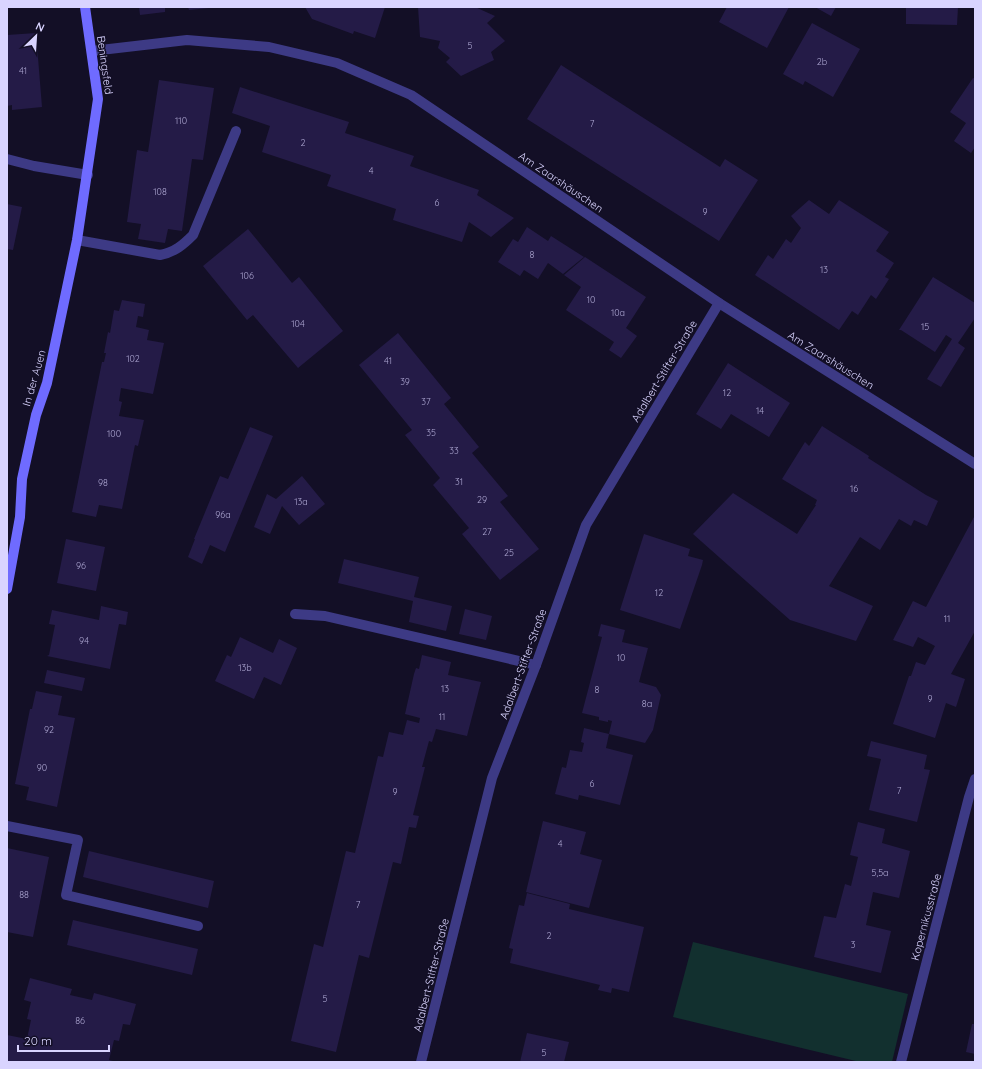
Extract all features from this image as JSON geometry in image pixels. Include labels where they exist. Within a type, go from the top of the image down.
[{"type":"street","name":"Beningsfeld","points":[[85,7],[98,99],[88,175]]},
{"type":"street","name":"Am Zaarshäuschen","points":[[92,52],[187,40],[269,47],[337,63],[411,95],[719,303],[975,464]]},
{"type":"street","points":[[77,240],[160,255],[171,253],[182,246],[193,235],[236,131]]},
{"type":"street","points":[[7,159],[34,166],[88,175]]},
{"type":"street","name":"In der Auen","points":[[7,589],[20,517],[22,479],[36,415],[47,383],[77,240],[88,175]]},
{"type":"street","name":"Adalbert-Stifter-Straße","points":[[421,1062],[492,778],[536,665],[586,525],[719,303]]},
{"type":"street","points":[[295,614],[325,616],[536,665]]},
{"type":"street","name":"Kopernikusstraße","points":[[901,1062],[967,804],[975,779]]},
{"type":"street","points":[[7,826],[78,840],[66,895],[198,926]]},
{"type":"green space","points":[[693,942],[908,994],[892,1062],[860,1062],[673,1017]]},
{"type":"building","points":[[139,7],[165,7],[165,12],[140,15]]},
{"type":"building","points":[[188,7],[209,7],[209,8],[189,10]]},
{"type":"building","points":[[305,7],[385,7],[375,38],[354,31],[353,34],[312,19]]},
{"type":"building","points":[[418,7],[475,7],[495,16],[487,23],[505,41],[491,52],[494,60],[461,76],[446,62],[450,58],[438,48],[440,41],[420,37]]},
{"type":"building","points":[[727,7],[789,7],[767,48],[719,22]]},
{"type":"building","points":[[815,7],[836,7],[831,16]]},
{"type":"building","points":[[906,7],[958,7],[957,25],[906,24]]},
{"type":"building","points":[[812,23],[860,49],[833,97],[805,81],[803,85],[783,74]]},
{"type":"building","points":[[36,33],[42,107],[12,110],[12,105],[7,106],[7,35]]},
{"type":"building","points":[[561,65],[720,167],[725,159],[758,180],[719,241],[527,119]]},
{"type":"building","points":[[973,78],[975,79],[975,147],[971,153],[954,141],[966,123],[950,112]]},
{"type":"building","points":[[159,80],[214,88],[203,160],[192,159],[182,231],[168,229],[165,243],[138,239],[141,224],[127,222],[137,150],[148,152]]},
{"type":"building","points":[[240,87],[349,122],[345,133],[414,156],[410,166],[479,190],[477,195],[514,218],[491,237],[469,222],[462,242],[393,220],[396,209],[327,186],[331,175],[262,152],[270,126],[232,113]]},
{"type":"building","points":[[809,200],[829,214],[839,200],[889,232],[876,251],[894,263],[885,277],[889,279],[876,299],[871,295],[858,315],[852,311],[839,330],[755,275],[768,255],[773,259],[786,239],[791,243],[801,228],[791,216]]},
{"type":"building","points":[[7,204],[22,207],[13,250],[7,249]]},
{"type":"building","points":[[527,227],[548,241],[551,236],[584,257],[563,274],[548,263],[538,279],[524,270],[520,276],[498,262],[513,239],[518,242]]},
{"type":"building","points":[[248,229],[292,283],[299,277],[343,331],[298,368],[253,315],[247,320],[203,266]]},
{"type":"building","points":[[585,257],[646,297],[626,328],[637,336],[621,358],[609,350],[614,342],[566,310],[581,287],[564,275]]},
{"type":"building","points":[[933,277],[975,303],[975,318],[958,343],[965,348],[941,387],[927,379],[952,339],[946,335],[935,352],[899,330]]},
{"type":"building","points":[[122,300],[145,304],[143,317],[138,316],[136,327],[149,330],[147,340],[164,343],[153,394],[121,388],[119,401],[122,402],[119,416],[144,420],[138,446],[135,445],[122,509],[99,505],[96,517],[72,512],[102,362],[104,362],[106,353],[104,353],[108,332],[110,333],[114,310],[119,311]]},
{"type":"building","points":[[398,333],[451,398],[444,404],[479,447],[472,453],[508,496],[500,502],[539,549],[500,580],[462,534],[469,528],[433,485],[440,478],[405,435],[412,430],[359,365]]},
{"type":"building","points":[[728,363],[790,403],[769,437],[731,414],[721,429],[696,414]]},
{"type":"building","points":[[822,426],[869,456],[868,458],[938,501],[927,526],[914,520],[911,526],[899,519],[880,550],[860,537],[829,586],[873,606],[856,641],[790,620],[693,534],[733,493],[797,534],[816,505],[817,500],[782,479],[805,442],[809,446]]},
{"type":"building","points":[[250,427],[273,436],[225,552],[210,545],[202,564],[188,557],[194,539],[220,476],[228,479]]},
{"type":"building","points":[[302,476],[325,504],[299,525],[282,506],[270,534],[254,527],[267,494],[276,499]]},
{"type":"building","points":[[974,517],[975,631],[951,674],[965,679],[956,707],[946,703],[935,738],[893,724],[909,676],[911,676],[916,662],[925,665],[935,646],[918,637],[913,647],[893,640],[913,601],[926,607]]},
{"type":"building","points":[[644,534],[690,549],[688,556],[703,560],[680,629],[620,610]]},
{"type":"building","points":[[66,539],[105,547],[96,591],[57,583]]},
{"type":"building","points":[[344,559],[419,577],[414,597],[452,606],[446,631],[409,622],[413,601],[338,583]]},
{"type":"building","points":[[101,606],[128,612],[126,625],[119,624],[110,669],[47,656],[49,655],[55,625],[49,624],[52,610],[99,620]]},
{"type":"building","points":[[465,609],[492,616],[486,640],[459,634]]},
{"type":"building","points":[[601,624],[625,630],[622,642],[648,648],[639,682],[656,687],[661,695],[653,730],[645,743],[609,734],[612,721],[608,720],[608,722],[599,720],[599,717],[582,713],[602,637],[598,636]]},
{"type":"building","points":[[240,637],[273,653],[279,639],[297,648],[281,685],[264,677],[254,699],[215,681],[227,655],[231,657]]},
{"type":"building","points":[[422,655],[451,662],[448,675],[481,682],[467,736],[436,729],[432,742],[429,741],[422,767],[425,767],[413,815],[419,816],[416,828],[409,827],[401,864],[393,862],[369,958],[359,955],[336,1052],[291,1041],[314,944],[323,947],[346,851],[355,853],[378,756],[383,757],[389,732],[403,735],[407,720],[419,723],[420,718],[405,714],[414,674],[416,668],[419,669]]},
{"type":"building","points":[[47,670],[85,678],[82,691],[44,683]]},
{"type":"building","points":[[36,691],[62,696],[58,715],[75,718],[57,807],[26,800],[29,787],[15,784],[30,709],[32,709]]},
{"type":"building","points":[[584,728],[609,734],[606,748],[633,755],[620,805],[579,795],[578,800],[555,794],[562,767],[566,768],[570,750],[582,752],[584,743],[581,742]]},
{"type":"building","points":[[871,741],[927,755],[924,769],[930,770],[917,822],[869,810],[881,759],[867,756]]},
{"type":"building","points":[[543,821],[586,832],[580,854],[602,860],[589,908],[526,892]]},
{"type":"building","points":[[858,822],[885,829],[882,843],[910,851],[899,898],[873,892],[866,925],[891,931],[881,973],[814,957],[824,916],[836,918],[845,884],[851,886],[858,857],[850,855]]},
{"type":"building","points":[[7,848],[49,857],[33,937],[7,932]]},
{"type":"building","points":[[89,851],[214,881],[208,908],[83,877]]},
{"type":"building","points":[[527,893],[570,904],[569,909],[644,927],[629,992],[612,988],[611,993],[598,990],[600,985],[510,963],[513,949],[509,948],[519,905],[524,906]]},
{"type":"building","points":[[73,920],[198,949],[192,975],[67,945]]},
{"type":"building","points":[[30,978],[72,989],[70,995],[92,1000],[94,993],[136,1004],[130,1025],[123,1024],[119,1041],[114,1040],[109,1060],[117,1062],[7,1062],[7,1035],[27,1039],[31,1020],[27,1019],[31,1002],[24,1000]]},
{"type":"building","points":[[972,1024],[975,1024],[975,1054],[966,1052]]},
{"type":"building","points":[[527,1033],[569,1042],[564,1062],[520,1062]]}]
